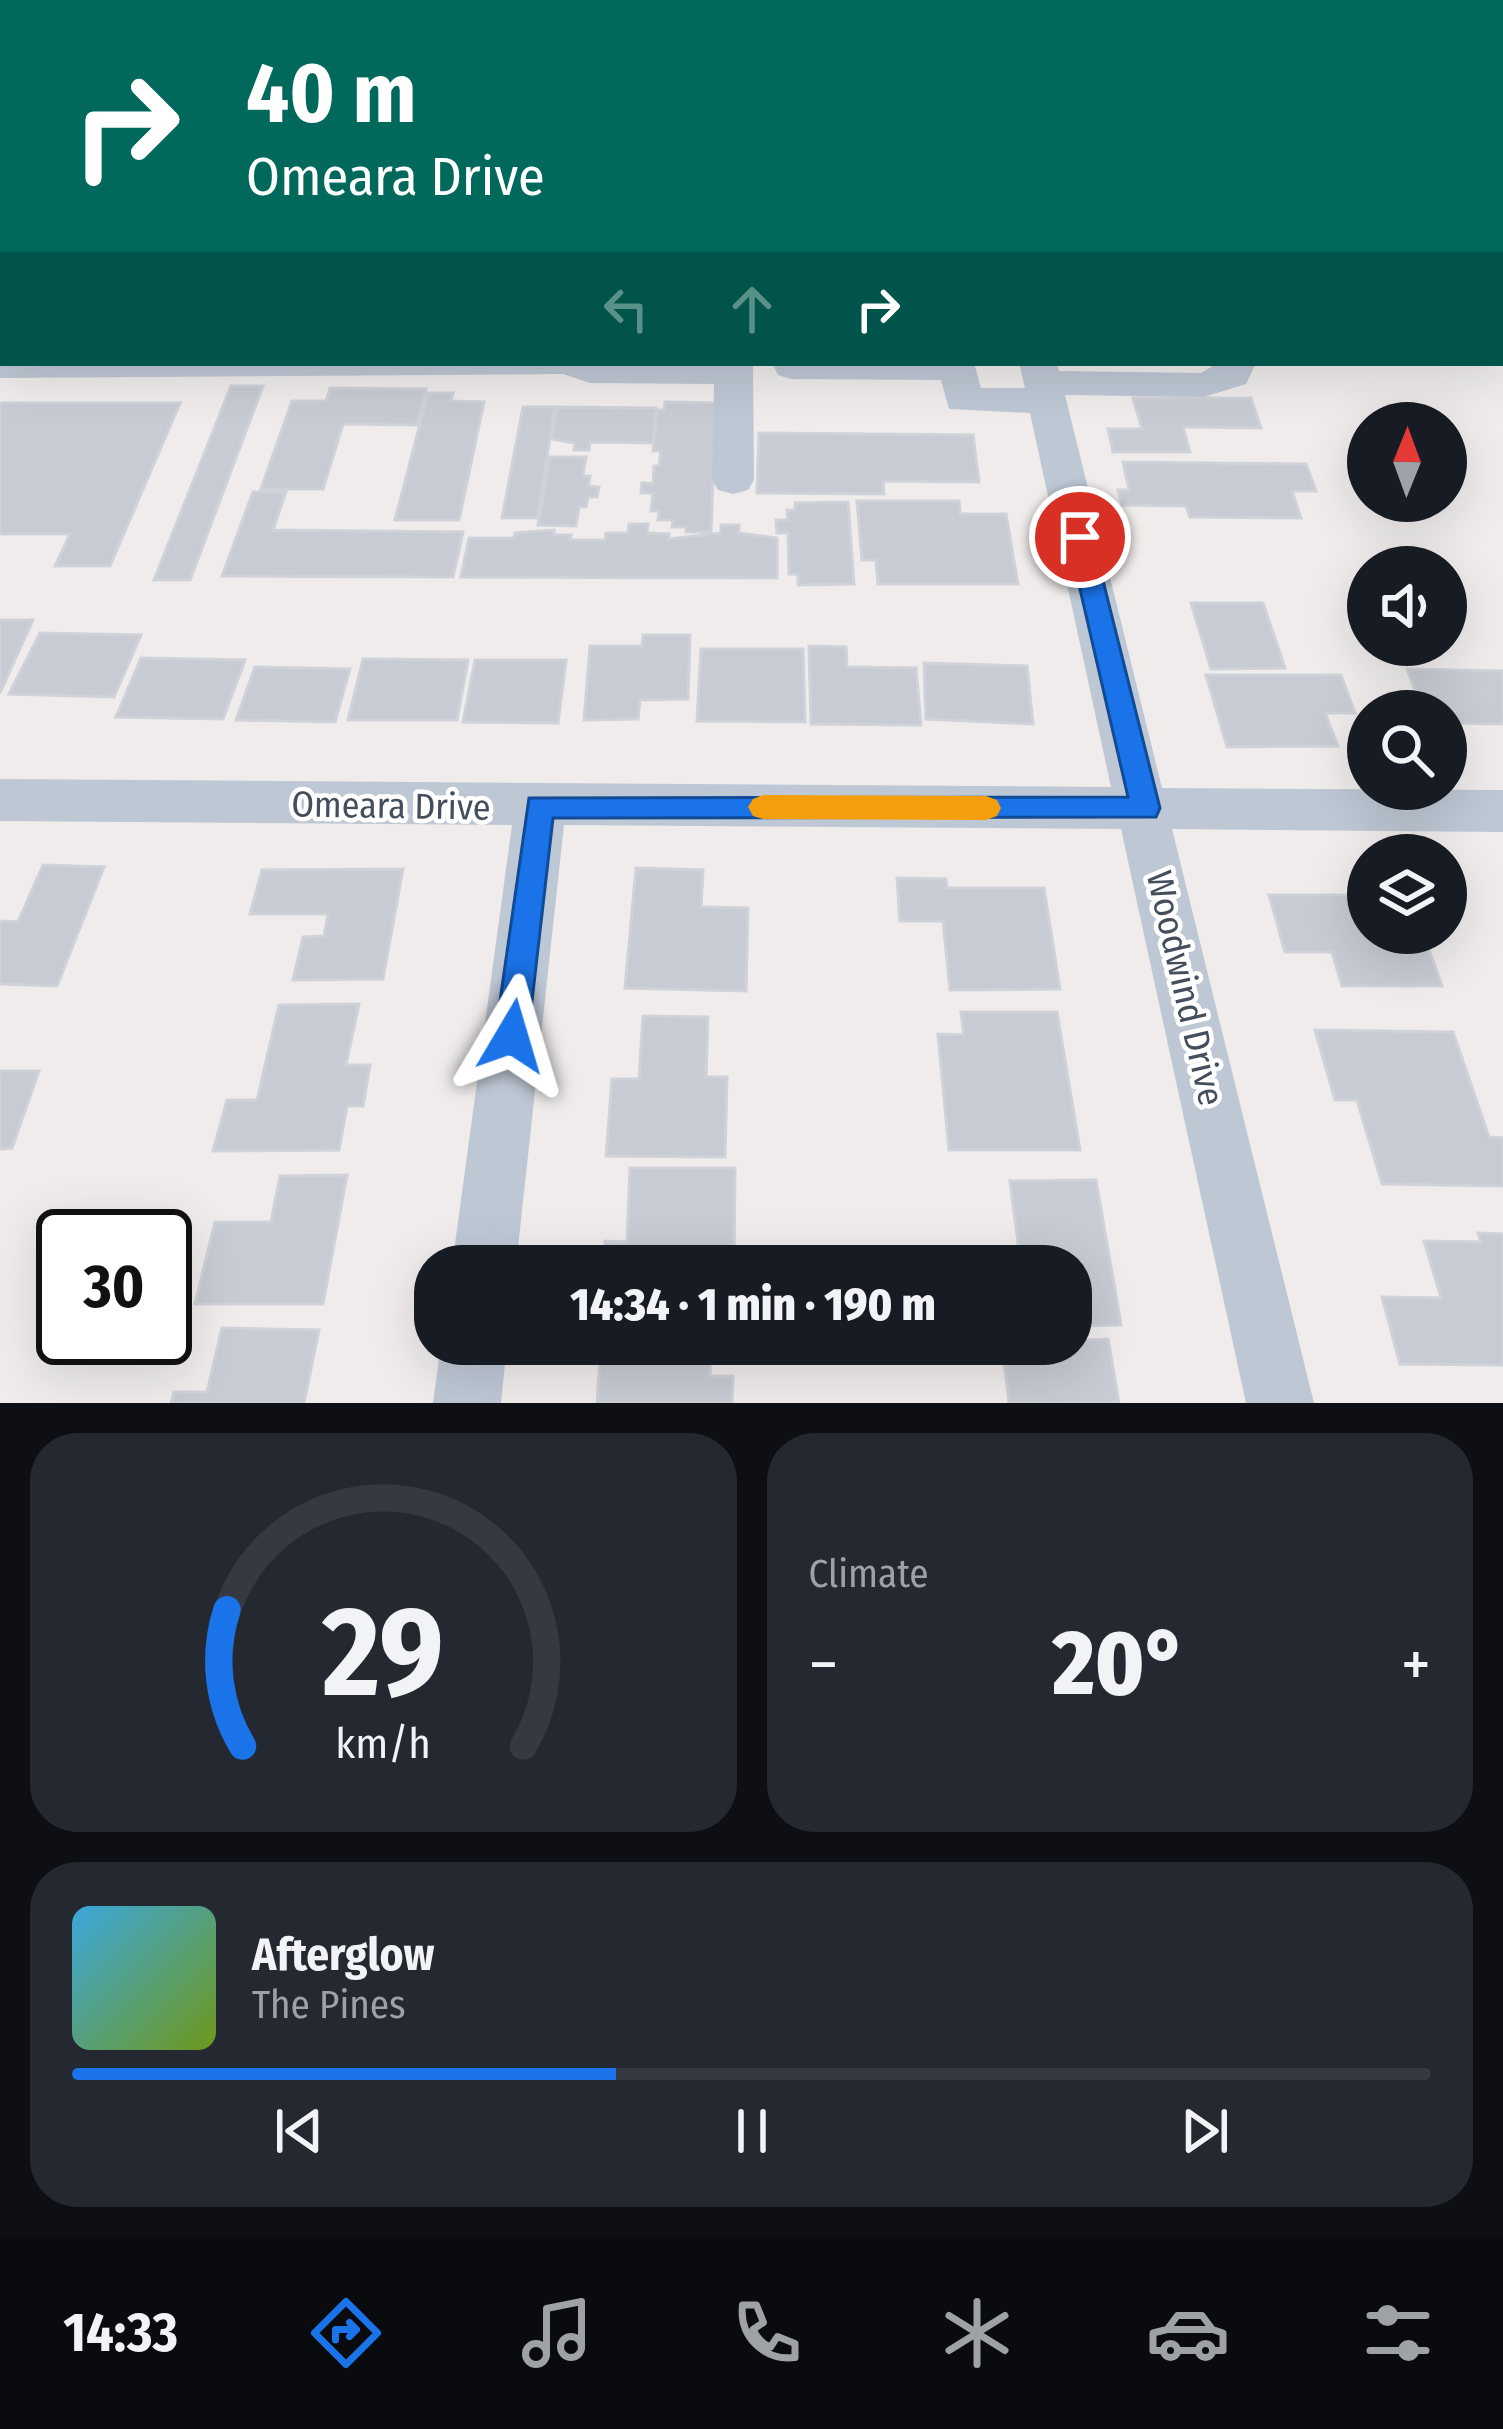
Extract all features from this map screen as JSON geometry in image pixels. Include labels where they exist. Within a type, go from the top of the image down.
[{"type":"street","points":[[576,366],[590,370],[734,367],[733,480]]},
{"type":"street","points":[[791,366],[957,366],[963,400],[1043,382],[1204,386],[1232,376],[1236,366]]},
{"type":"street","name":"Woodwind Drive","points":[[1043,382],[1280,1403]]},
{"type":"street","name":"Omeara Drive","points":[[0,800],[1503,811]]},
{"type":"street","points":[[487,1245],[540,806]]},
{"type":"street","points":[[467,1403],[472,1365]]},
{"type":"building","points":[[231,386],[263,386],[190,580],[154,580]]},
{"type":"building","points":[[330,388],[426,389],[417,425],[343,424],[323,489],[261,489],[292,401],[326,401]]},
{"type":"building","points":[[428,393],[453,393],[451,401],[484,402],[459,520],[395,520]]},
{"type":"building","points":[[1133,398],[1251,398],[1261,428],[1183,427],[1190,452],[1113,452],[1108,429],[1142,429]]},
{"type":"building","points":[[665,402],[716,403],[711,532],[686,532],[686,527],[672,527],[673,520],[658,520],[659,511],[651,511],[653,493],[641,493],[642,483],[653,484],[654,466],[659,466],[661,451],[653,451],[657,410],[664,410]]},
{"type":"building","points":[[0,403],[180,403],[110,566],[55,566],[70,534],[0,534]]},
{"type":"building","points":[[523,407],[555,407],[537,518],[502,518]]},
{"type":"building","points":[[557,407],[656,408],[653,443],[590,442],[589,450],[574,450],[575,443],[552,439]]},
{"type":"building","points":[[759,433],[973,435],[979,482],[883,481],[884,494],[757,493]]},
{"type":"building","points":[[550,457],[586,457],[583,476],[590,476],[588,486],[599,487],[597,497],[588,497],[586,507],[579,507],[576,526],[538,525]]},
{"type":"building","points":[[1123,462],[1306,464],[1316,491],[1292,491],[1301,518],[1190,517],[1186,506],[1122,505],[1118,490],[1129,490]]},
{"type":"building","points":[[253,492],[286,492],[273,530],[463,532],[453,577],[222,576]]},
{"type":"building","points":[[857,501],[959,501],[960,514],[1006,514],[1018,584],[878,584],[876,560],[862,560]]},
{"type":"building","points":[[848,502],[854,584],[798,585],[798,574],[789,574],[788,533],[777,533],[776,520],[788,520],[787,510],[795,510],[795,503]]},
{"type":"building","points":[[629,524],[648,524],[647,533],[669,534],[669,539],[721,533],[721,525],[739,525],[739,533],[777,538],[777,578],[461,577],[469,538],[514,538],[515,533],[554,530],[554,535],[571,535],[570,540],[605,540],[606,533],[628,533]]},
{"type":"building","points":[[1191,603],[1263,603],[1285,668],[1211,669]]},
{"type":"building","points":[[0,620],[33,620],[0,693]]},
{"type":"building","points":[[40,633],[141,635],[114,697],[9,694]]},
{"type":"building","points":[[643,635],[690,635],[688,699],[640,700],[638,719],[584,720],[590,646],[642,646]]},
{"type":"building","points":[[809,646],[846,647],[847,667],[916,668],[921,725],[811,724]]},
{"type":"building","points":[[701,649],[803,649],[805,722],[697,721]]},
{"type":"building","points":[[141,658],[245,660],[223,719],[116,717]]},
{"type":"building","points":[[363,659],[468,660],[457,720],[348,720]]},
{"type":"building","points":[[475,660],[566,660],[558,723],[463,722]]},
{"type":"building","points":[[924,663],[1027,666],[1033,724],[926,719]]},
{"type":"building","points":[[255,667],[350,669],[335,722],[236,720]]},
{"type":"building","points":[[1407,669],[1503,671],[1503,724],[1467,723],[1467,690],[1415,690]]},
{"type":"building","points":[[1206,675],[1341,675],[1347,713],[1325,713],[1338,746],[1227,747]]},
{"type":"building","points":[[43,865],[104,867],[57,986],[0,984],[0,921],[18,922]]},
{"type":"building","points":[[636,868],[703,870],[701,907],[748,908],[746,991],[625,988]]},
{"type":"building","points":[[403,869],[383,979],[293,980],[303,937],[324,936],[328,914],[250,914],[262,870]]},
{"type":"building","points":[[897,878],[946,879],[947,888],[1044,888],[1060,989],[950,990],[943,921],[900,921]]},
{"type":"building","points":[[1269,895],[1347,895],[1347,954],[1431,954],[1442,986],[1342,986],[1332,952],[1285,952]]},
{"type":"building","points":[[359,1004],[346,1065],[370,1065],[363,1106],[347,1106],[339,1150],[213,1151],[227,1100],[257,1100],[279,1005]]},
{"type":"building","points":[[961,1012],[1057,1012],[1080,1150],[949,1150],[938,1034],[964,1035]]},
{"type":"building","points":[[643,1016],[708,1017],[706,1077],[727,1077],[725,1157],[606,1156],[612,1079],[639,1079]]},
{"type":"building","points":[[1315,1030],[1453,1032],[1489,1137],[1503,1138],[1503,1186],[1382,1184],[1357,1100],[1335,1100]]},
{"type":"building","points":[[0,1071],[39,1071],[12,1148],[0,1149]]},
{"type":"building","points":[[630,1168],[735,1168],[734,1245],[605,1245],[605,1241],[627,1242]]},
{"type":"building","points":[[347,1175],[323,1304],[195,1304],[215,1222],[271,1222],[280,1176]]},
{"type":"building","points":[[1096,1180],[1121,1325],[1092,1326],[1092,1245],[1018,1245],[1010,1181]]},
{"type":"building","points":[[1478,1233],[1503,1234],[1503,1365],[1400,1364],[1382,1297],[1441,1298],[1424,1241],[1481,1242]]},
{"type":"building","points":[[222,1328],[319,1330],[304,1403],[171,1403],[174,1392],[207,1392]]},
{"type":"building","points":[[1108,1339],[1119,1403],[1009,1403],[1004,1365],[1092,1365],[1092,1340]]},
{"type":"building","points":[[600,1365],[710,1365],[710,1376],[733,1376],[732,1403],[597,1403]]},
{"type":"slow traffic","points":[[763,807],[986,808]]},
{"type":"route","points":[[512,1036],[540,806],[1145,808],[1080,537]]}]
